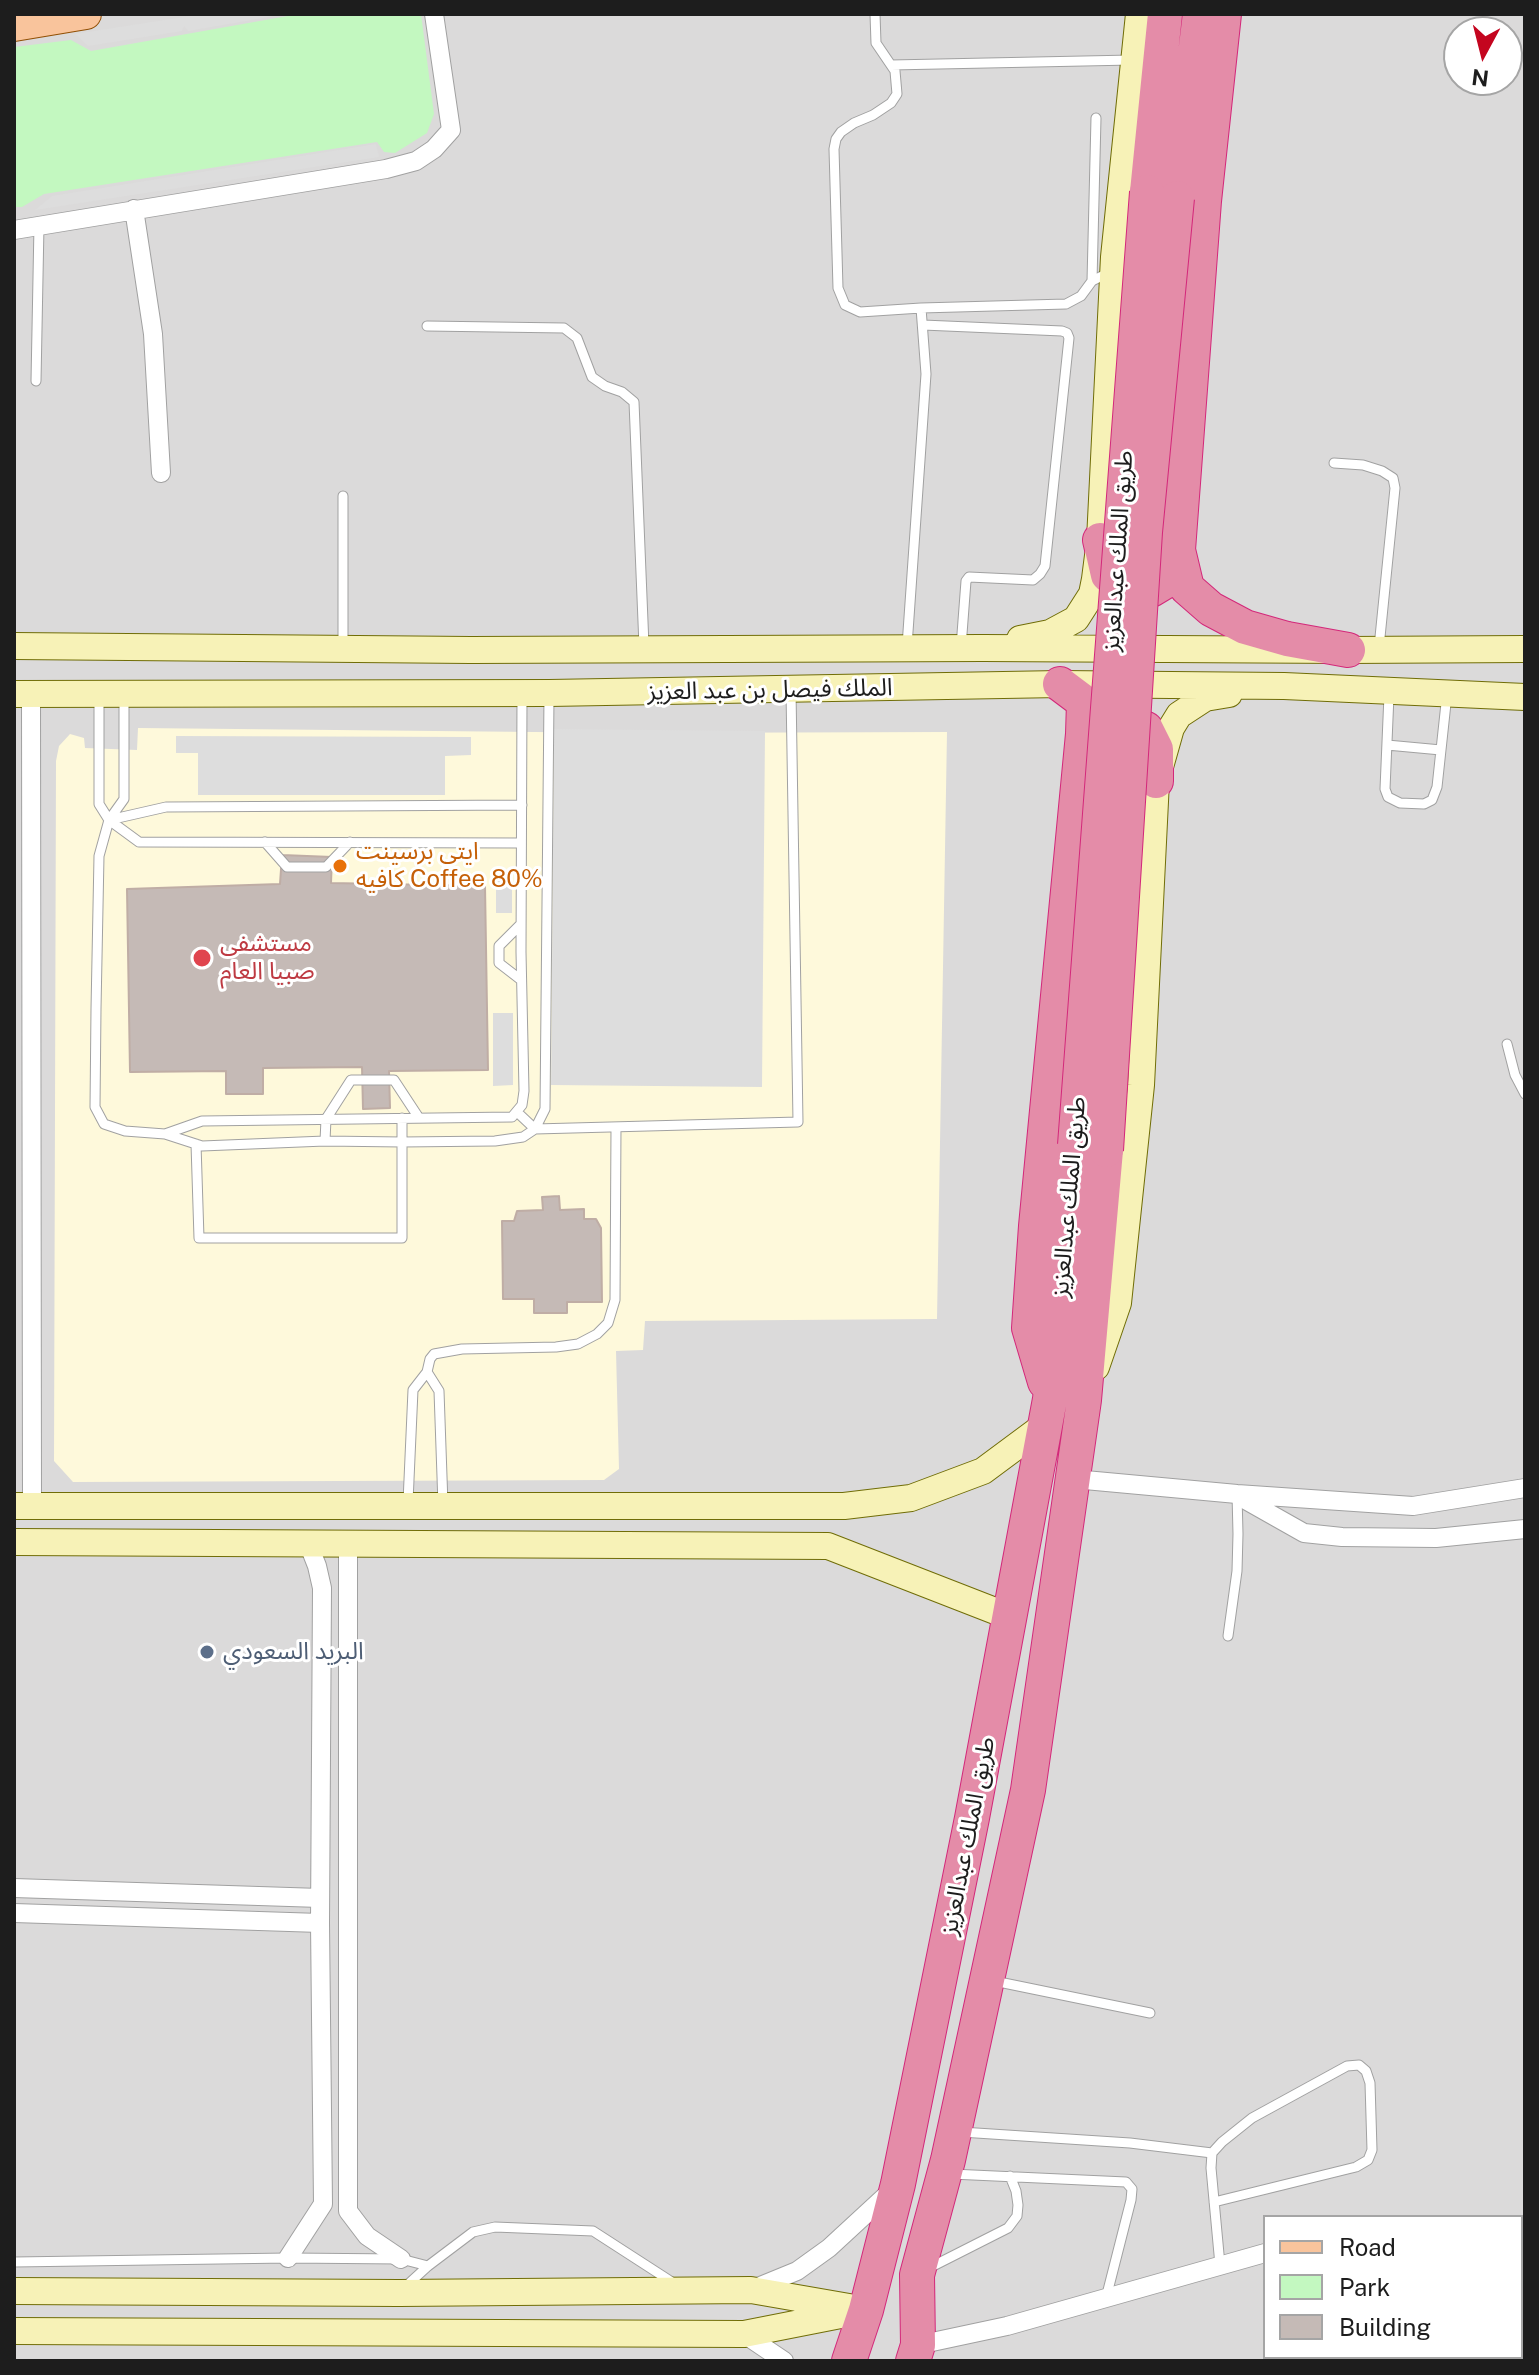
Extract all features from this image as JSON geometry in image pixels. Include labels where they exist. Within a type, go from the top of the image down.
[{"type":"highway","name":"طريق الملك عبدالعزيز","points":[[1162,195],[1165,14]]},
{"type":"highway","name":"طريق الملك عبدالعزيز","points":[[849,2361],[866,2310],[898,2184],[972,1818],[1008,1616],[1060,1408],[1091,1147],[1119,542],[1162,195],[1200,14]]},
{"type":"highway","points":[[1100,540],[1108,575],[1126,589],[1151,590],[1166,581],[1174,569],[1178,550],[1204,201],[1224,14]]},
{"type":"highway","points":[[1178,550],[1187,588],[1211,609],[1245,627],[1287,639],[1364,650]]},
{"type":"highway","points":[[1060,684],[1084,702],[1029,1328],[1060,1408]]},
{"type":"highway","points":[[1080,770],[1095,734],[1120,722],[1135,724],[1146,729],[1156,749],[1156,781]]},
{"type":"highway","name":"طريق الملك عبدالعزيز","points":[[918,2353],[917,2275],[954,2131],[1028,1790],[1074,1479],[1060,1408]]},
{"type":"main road","points":[[14,26],[86,14]]},
{"type":"street","points":[[14,230],[386,169],[416,161],[434,149],[451,130],[434,14]]},
{"type":"street","points":[[972,648],[1050,633],[1076,619],[1092,594],[1100,540],[1102,276],[1139,14]]},
{"type":"street","points":[[134,209],[153,334],[161,473]]},
{"type":"street","name":"الملك فيصل بن عبد العزيز","points":[[14,646],[644,650],[1525,649]]},
{"type":"street","name":"الملك فيصل بن عبد العزيز","points":[[22,694],[522,694],[1060,684],[1284,686],[1525,697]]},
{"type":"street","points":[[22,694],[23,1506],[844,1506],[911,1498],[983,1471],[1060,1408],[1118,1303],[1141,1085],[1156,781],[1171,728],[1179,715],[1205,698],[1284,686]]},
{"type":"street","points":[[1074,1479],[1413,1506],[1525,1488]]},
{"type":"street","points":[[1237,1494],[1304,1533],[1342,1537],[1436,1538],[1525,1529]]},
{"type":"street","points":[[14,1542],[828,1546],[1008,1616]]},
{"type":"street","points":[[288,2258],[323,2204],[320,1923],[322,1588],[308,1543]]},
{"type":"street","points":[[348,1543],[348,2211],[367,2236],[401,2259]]},
{"type":"street","points":[[14,1888],[320,1898]]},
{"type":"street","points":[[14,1913],[320,1923]]},
{"type":"street","points":[[751,2290],[797,2271],[829,2248],[898,2184]]},
{"type":"street","points":[[918,2353],[1263,2254]]},
{"type":"street","points":[[14,2291],[399,2293],[751,2290],[866,2310]]},
{"type":"street","points":[[299,2292],[299,2332]]},
{"type":"street","points":[[14,2331],[744,2334],[866,2310]]},
{"type":"street","points":[[744,2334],[784,2361]]},
{"type":"lane","points":[[875,14],[876,43],[895,71],[897,94],[891,103],[854,123],[836,139],[838,288],[845,305],[860,312],[949,306],[1066,304],[1081,296],[1102,276],[1096,118]]},
{"type":"lane","points":[[891,65],[1132,60]]},
{"type":"lane","points":[[36,381],[39,225]]},
{"type":"lane","points":[[907,648],[926,374],[921,308]]},
{"type":"lane","points":[[923,325],[1062,331],[1069,338],[1045,566],[1033,580],[969,577],[966,581],[972,648]]},
{"type":"lane","points":[[427,326],[564,328],[577,338],[592,377],[622,392],[634,402],[644,650]]},
{"type":"lane","points":[[1334,463],[1363,465],[1382,471],[1393,478],[1395,488],[1364,650]]},
{"type":"lane","points":[[343,496],[343,649]]},
{"type":"lane","points":[[517,1112],[535,1129],[798,1122],[791,690]]},
{"type":"lane","points":[[1389,691],[1385,789],[1388,797],[1400,803],[1424,804],[1432,800],[1437,787],[1447,694]]},
{"type":"lane","points":[[111,695],[124,799],[109,820],[99,856],[95,1107],[104,1124],[125,1131],[165,1134],[202,1146],[325,1141],[495,1141],[523,1137],[535,1129],[545,1109],[549,693]]},
{"type":"lane","points":[[165,1134],[202,1121],[512,1117],[517,1112],[522,1105],[524,1091],[521,980],[522,694]]},
{"type":"lane","points":[[111,695],[99,804],[109,820],[139,842],[521,843]]},
{"type":"lane","points":[[1387,745],[1441,750]]},
{"type":"lane","points":[[109,820],[166,807],[522,805]]},
{"type":"lane","points":[[265,842],[287,867],[326,867],[350,842]]},
{"type":"lane","points":[[521,924],[499,946],[499,963],[521,980]]},
{"type":"lane","points":[[1507,1044],[1515,1075],[1525,1094]]},
{"type":"lane","points":[[325,1141],[326,1119],[351,1080],[394,1080],[419,1118]]},
{"type":"lane","points":[[196,1144],[199,1238],[402,1238],[402,1118]]},
{"type":"lane","points":[[408,1506],[413,1390],[427,1372],[430,1359],[440,1352],[462,1349],[578,1344],[597,1334],[608,1323],[615,1300],[616,1127]]},
{"type":"lane","points":[[427,1372],[439,1391],[443,1506]]},
{"type":"lane","points":[[1228,1636],[1237,1571],[1237,1494]]},
{"type":"lane","points":[[987,1980],[1150,2013]]},
{"type":"lane","points":[[1214,2202],[1356,2167],[1368,2160],[1372,2150],[1370,2083],[1366,2071],[1359,2065],[1347,2066],[1252,2118],[1212,2153],[1211,2168],[1214,2202],[1220,2265]]},
{"type":"lane","points":[[954,2131],[1130,2143],[1212,2153]]},
{"type":"lane","points":[[944,2173],[1126,2182],[1132,2189],[1131,2200],[1106,2298]]},
{"type":"lane","points":[[917,2275],[1008,2228],[1017,2216],[1018,2205],[1010,2176]]},
{"type":"lane","points":[[399,2293],[473,2232],[495,2227],[593,2231],[684,2290]]},
{"type":"lane","points":[[14,2262],[401,2259],[428,2266]]},
{"type":"shaded area","points":[[14,14],[1525,14],[1525,2361],[14,2361]]},
{"type":"shaded area","points":[[203,14],[286,14],[188,31],[184,26],[182,31],[88,46],[75,34]]},
{"type":"shaded area","points":[[376,144],[379,157],[35,210],[52,196]]},
{"type":"shaded area","points":[[138,728],[633,733],[947,732],[937,1319],[645,1321],[643,1350],[616,1351],[619,1469],[604,1480],[73,1482],[54,1461],[56,761],[59,746],[70,734],[84,738],[85,748],[137,750]]},
{"type":"shaded area","points":[[554,729],[765,731],[762,1087],[551,1085]]},
{"type":"shaded area","points":[[176,736],[471,737],[471,755],[445,756],[445,795],[198,795],[198,753],[176,753]]},
{"type":"shaded area","points":[[496,873],[512,873],[512,913],[496,913]]},
{"type":"shaded area","points":[[493,1013],[513,1013],[513,1085],[493,1086]]},
{"type":"green space","points":[[299,14],[421,14],[434,114],[427,133],[395,153],[384,152],[377,142],[44,194],[22,207],[14,207],[14,47],[71,40],[91,51]]},
{"type":"building","points":[[282,855],[332,857],[331,883],[485,886],[488,1070],[389,1071],[390,1108],[363,1109],[362,1067],[263,1068],[263,1094],[226,1094],[226,1071],[130,1072],[127,889],[280,884]]},
{"type":"building","points":[[559,1196],[560,1210],[584,1209],[584,1219],[596,1219],[601,1228],[602,1302],[567,1302],[567,1313],[534,1313],[534,1299],[503,1299],[502,1221],[514,1221],[517,1211],[543,1210],[542,1197]]},
{"type":"place","name":"ايتي برسينت كافيه Coffee 80%","points":[[340,866]]},
{"type":"place","name":"مستشفى صبيا العام","points":[[202,958]]},
{"type":"place","name":"البريد السعودي","points":[[207,1652]]}]
